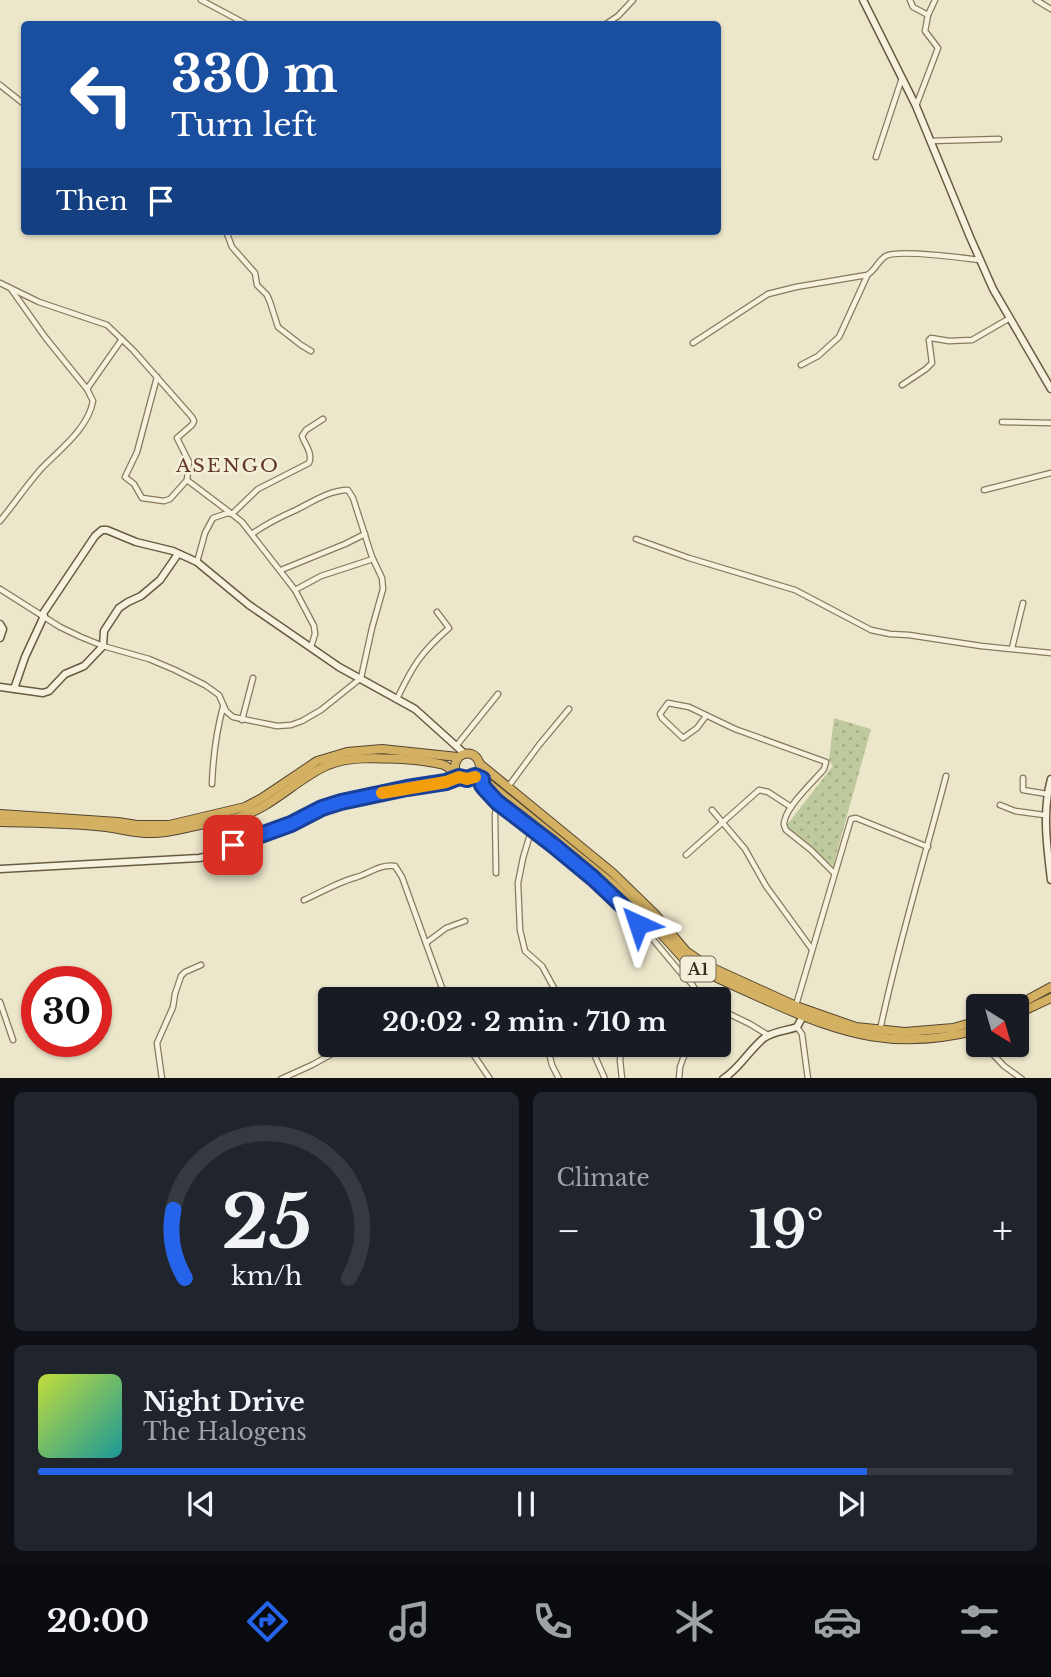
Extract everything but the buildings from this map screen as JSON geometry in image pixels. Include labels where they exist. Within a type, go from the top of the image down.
[{"type":"highway","name":"A1","points":[[0,814],[169,825],[245,807],[317,761],[347,752],[382,749],[469,754],[476,757],[480,764],[620,880],[697,960],[796,1006],[856,1027],[905,1032],[966,1024]]},
{"type":"highway","points":[[457,775],[454,764],[462,755]]},
{"type":"highway","points":[[0,822],[107,827],[152,834],[169,832],[239,817],[329,765],[347,760],[407,759],[441,764],[467,779],[479,778],[480,764]]},
{"type":"highway","name":"A1","points":[[479,778],[608,880],[687,961],[711,976],[842,1031],[908,1041],[966,1033]]},
{"type":"highway","points":[[1029,999],[1051,987]]},
{"type":"highway","points":[[1029,1008],[1051,998]]},
{"type":"street","points":[[201,0],[240,21]]},
{"type":"street","points":[[610,21],[633,0]]},
{"type":"street","points":[[863,0],[916,106],[993,289],[1051,389]]},
{"type":"street","points":[[910,0],[913,7],[928,15]]},
{"type":"street","points":[[916,106],[938,48],[925,31],[935,0]]},
{"type":"street","points":[[1037,0],[1051,9]]},
{"type":"street","points":[[876,157],[902,77]]},
{"type":"street","points":[[0,85],[21,102]]},
{"type":"street","points":[[931,141],[999,139]]},
{"type":"street","points":[[228,235],[232,247],[255,273],[257,285],[267,295],[275,312],[278,327],[311,351]]},
{"type":"street","points":[[693,343],[768,294],[867,275],[885,256],[894,253],[981,260]]},
{"type":"street","points":[[801,365],[839,338],[867,275]]},
{"type":"street","points":[[0,283],[39,302],[107,325],[122,339],[178,399],[194,421],[177,438],[189,462],[187,481],[173,497],[164,500],[142,498],[134,484],[125,478],[137,452],[157,377]]},
{"type":"street","points":[[0,521],[42,469],[68,444],[89,415],[93,401],[88,389],[45,337],[10,288]]},
{"type":"street","points":[[902,385],[932,363],[931,338],[949,341],[972,340],[1010,318]]},
{"type":"street","points":[[88,389],[122,339]]},
{"type":"street","points":[[197,562],[205,533],[213,518],[232,514],[258,489],[309,463],[311,457],[303,434],[323,419]]},
{"type":"street","points":[[1002,422],[1051,423]]},
{"type":"street","points":[[984,490],[1051,473]]},
{"type":"street","points":[[187,481],[237,517],[281,570],[314,626],[315,634],[310,648]]},
{"type":"street","points":[[0,589],[60,627],[103,646],[149,659],[194,679],[216,693],[233,717],[277,726],[291,725],[328,706],[361,678],[383,589],[382,578],[353,498],[346,489],[272,520],[252,534]]},
{"type":"street","points":[[14,689],[43,616],[95,536],[102,530],[107,530],[197,562],[250,605],[310,648],[415,709],[457,745],[462,755]]},
{"type":"street","points":[[281,570],[365,534]]},
{"type":"street","points":[[636,539],[795,590],[871,631],[1051,653]]},
{"type":"street","points":[[0,687],[47,692],[65,674],[84,666],[103,646],[104,631],[119,608],[141,596],[160,580],[178,554]]},
{"type":"street","points":[[295,590],[321,576],[373,559]]},
{"type":"street","points":[[1012,648],[1023,603]]},
{"type":"street","points":[[396,700],[419,658],[449,628],[437,612]]},
{"type":"street","points":[[0,624],[3,629],[0,638]]},
{"type":"street","points":[[242,720],[253,678]]},
{"type":"street","points":[[457,745],[498,694]]},
{"type":"street","points":[[706,716],[683,738],[660,714],[666,704],[670,703],[689,707],[735,729],[826,761],[824,769],[791,807],[785,817],[784,828],[834,873]]},
{"type":"street","points":[[212,784],[213,754],[224,707]]},
{"type":"street","points":[[507,787],[569,709]]},
{"type":"street","points":[[0,869],[214,855],[233,845],[291,824],[322,808],[407,788],[446,782],[457,775]]},
{"type":"street","points":[[880,1031],[905,923],[946,776]]},
{"type":"street","points":[[479,778],[497,802],[572,861],[628,911],[640,928],[694,987]]},
{"type":"street","points":[[1023,778],[1023,790],[1047,794]]},
{"type":"street","points":[[1051,779],[1045,815],[1051,880]]},
{"type":"street","points":[[686,855],[759,790],[768,792],[791,807]]},
{"type":"street","points":[[496,873],[497,802]]},
{"type":"street","points":[[1000,805],[1015,811],[1045,815]]},
{"type":"street","points":[[712,810],[745,849],[766,886],[812,949]]},
{"type":"street","points":[[796,1006],[852,817],[928,847]]},
{"type":"street","points":[[532,828],[518,883],[520,930],[525,951],[542,966],[553,987]]},
{"type":"street","points":[[304,900],[348,879],[384,866],[395,866],[402,877],[442,987]]},
{"type":"street","points":[[426,943],[446,928],[465,921]]},
{"type":"street","points":[[162,1078],[157,1043],[173,1007],[181,976],[201,965]]},
{"type":"street","points":[[0,1002],[13,1040]]},
{"type":"street","points":[[731,1015],[769,1036]]},
{"type":"street","points":[[724,1078],[762,1040],[797,1027],[803,1016]]},
{"type":"street","points":[[797,1027],[802,1034],[808,1078]]},
{"type":"street","points":[[295,1076],[327,1057]]},
{"type":"street","points":[[475,1057],[489,1078]]},
{"type":"street","points":[[550,1057],[558,1078]]},
{"type":"street","points":[[596,1057],[606,1078]]},
{"type":"street","points":[[620,1057],[622,1078]]},
{"type":"street","points":[[679,1078],[684,1057]]},
{"type":"street","points":[[995,1057],[1021,1078]]},
{"type":"green space","points":[[834,718],[871,729],[833,866],[786,826],[833,766],[829,760]]},
{"type":"slow traffic","points":[[382,793],[446,782],[459,777],[475,777]]},
{"type":"district","name":"ASENGO","points":[[228,465]]},
{"type":"route","points":[[233,845],[341,802],[446,782],[459,777],[471,779],[475,776],[482,779],[482,785],[497,802],[593,878],[638,924]]}]
